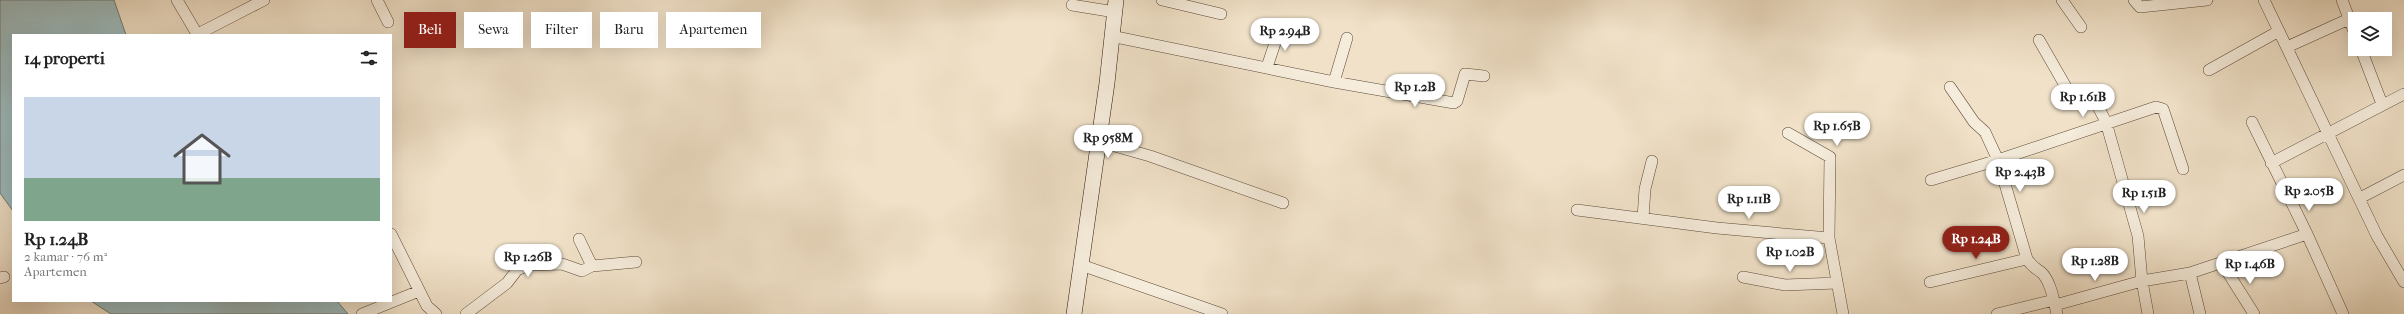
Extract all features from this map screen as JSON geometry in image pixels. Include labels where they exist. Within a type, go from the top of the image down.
[{"type":"street","points":[[177,0],[202,33],[264,0]]},
{"type":"street","points":[[377,0],[388,22]]},
{"type":"street","points":[[1162,0],[1221,14]]},
{"type":"street","points":[[2062,0],[2081,27]]},
{"type":"street","points":[[2134,0],[2136,5],[2140,7],[2207,0]]},
{"type":"street","points":[[2264,0],[2377,236],[2404,282]]},
{"type":"street","points":[[2342,0],[2348,16]]},
{"type":"street","points":[[1072,5],[1115,6],[1107,83],[1097,141],[1074,314]]},
{"type":"street","points":[[2287,47],[2348,19]]},
{"type":"street","points":[[1267,67],[1280,28]]},
{"type":"street","points":[[2209,70],[2279,31]]},
{"type":"street","points":[[1111,36],[1334,82],[1454,103],[1457,101],[1465,74],[1484,76]]},
{"type":"street","points":[[1334,82],[1347,38]]},
{"type":"street","points":[[2040,40],[2070,94],[2073,96],[2090,91],[2106,122],[2138,236],[2142,281],[2148,314]]},
{"type":"street","points":[[2364,56],[2382,104]]},
{"type":"street","points":[[1950,87],[1974,122],[1985,132],[1998,160],[2027,259],[2033,269],[2041,272],[2045,278],[2055,306]]},
{"type":"street","points":[[2271,162],[2404,94]]},
{"type":"street","points":[[1931,180],[1998,160],[2106,122],[2160,107],[2168,119],[2183,169]]},
{"type":"street","points":[[2252,122],[2307,234],[2343,314]]},
{"type":"street","points":[[1788,134],[1830,157],[1829,238],[1843,314]]},
{"type":"street","points":[[1097,141],[1150,156],[1283,203]]},
{"type":"street","points":[[1643,218],[1645,189],[1652,161]]},
{"type":"street","points":[[2360,198],[2404,175]]},
{"type":"street","points":[[1577,210],[1753,232],[1829,238]]},
{"type":"street","points":[[1997,314],[2055,306],[2142,281],[2190,273],[2307,234]]},
{"type":"street","points":[[393,238],[427,306],[436,314]]},
{"type":"street","points":[[579,239],[592,266]]},
{"type":"street","points":[[1930,282],[2027,259]]},
{"type":"street","points":[[466,314],[507,283],[517,270],[529,265],[562,264],[582,271],[592,266],[636,262]]},
{"type":"street","points":[[1081,265],[1222,314]]},
{"type":"street","points":[[2225,268],[2254,314]]},
{"type":"street","points":[[2190,273],[2200,314]]},
{"type":"street","points":[[1742,277],[1785,285],[1837,283]]},
{"type":"street","points":[[392,301],[419,290]]},
{"type":"street","points":[[362,314],[390,302]]},
{"type":"water","points":[[0,0],[114,0],[126,34],[12,34],[12,210],[0,193]]},
{"type":"water","points":[[93,302],[338,302],[348,314],[111,314]]}]
